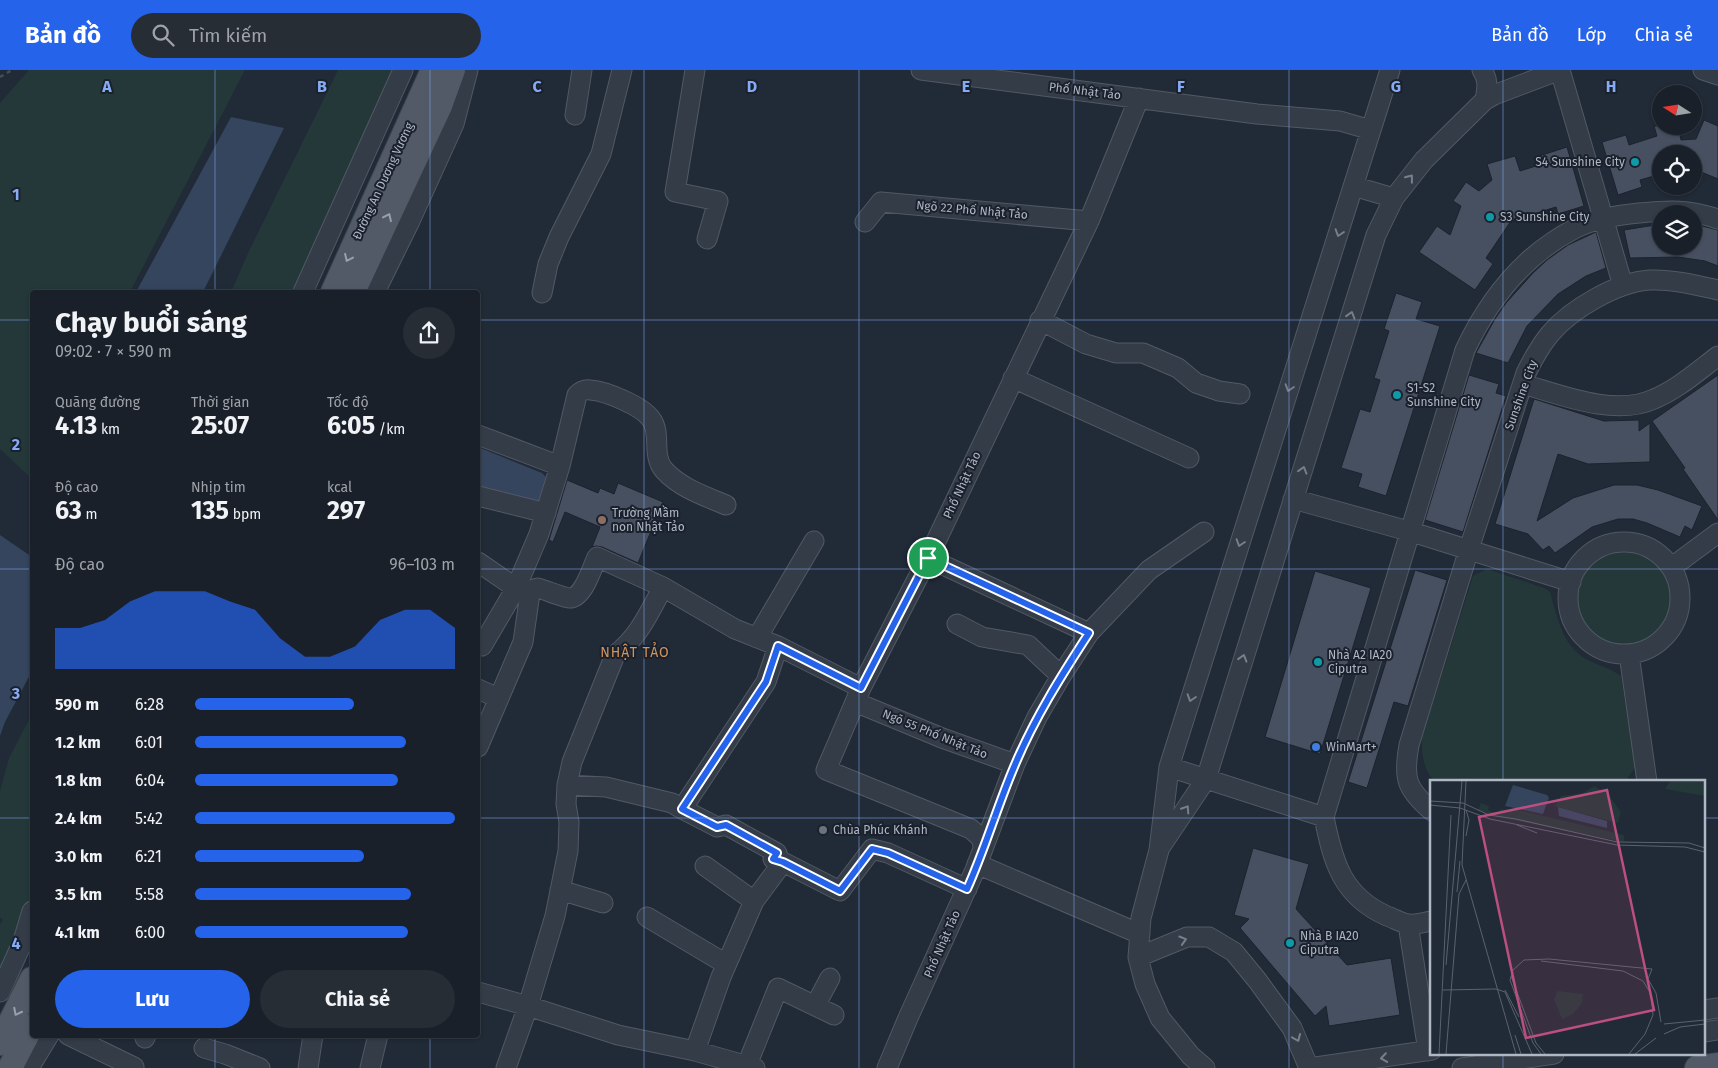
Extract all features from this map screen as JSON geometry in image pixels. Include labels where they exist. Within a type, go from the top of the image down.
[{"type":"main road","name":"Đường An Dương Vương","points":[[334,290],[433,70]]},
{"type":"main road","name":"Đường An Dương Vương","points":[[354,290],[440,106],[453,70]]},
{"type":"main road","points":[[0,1043],[30,984]]},
{"type":"main road","points":[[10,1068],[30,1030]]},
{"type":"main road","points":[[1697,1068],[1718,1065]]},
{"type":"street","name":"Đường An Dương Vương","points":[[304,290],[403,70]]},
{"type":"street","points":[[376,290],[454,124],[468,70]]},
{"type":"street","points":[[575,115],[582,70]]},
{"type":"street","points":[[542,293],[548,264],[559,237],[601,154],[622,70]]},
{"type":"street","points":[[695,70],[675,192],[718,201],[707,238]]},
{"type":"street","name":"Phố Nhật Tảo","points":[[887,1068],[967,889],[983,846],[981,838],[971,829],[826,770],[858,695],[928,558],[1040,320],[1089,221],[1139,98],[921,70]]},
{"type":"street","points":[[1205,1068],[1191,1056],[1160,1018],[1145,984],[1138,957],[1141,918],[1159,850],[1169,767],[1390,70]]},
{"type":"street","points":[[1482,70],[1486,76],[1488,88],[1485,100]]},
{"type":"street","points":[[1159,850],[1206,779],[1376,235],[1394,198],[1424,160],[1485,100],[1560,70],[1623,286]]},
{"type":"street","points":[[1703,70],[1718,75]]},
{"type":"street","points":[[1139,98],[1257,114],[1340,121],[1371,130]]},
{"type":"street","points":[[1353,186],[1394,198]]},
{"type":"street","name":"Ngõ 22 Phố Nhật Tảo","points":[[865,222],[881,202],[1089,221]]},
{"type":"street","points":[[1430,921],[1408,924],[1369,906],[1352,890],[1333,858],[1324,817],[1466,350],[1476,326],[1498,294],[1520,268],[1545,247],[1577,228],[1603,219],[1664,210],[1694,212],[1718,218]]},
{"type":"street","name":"Sunshine City","points":[[1430,809],[1416,798],[1409,784],[1406,765],[1409,745],[1469,549],[1523,384],[1536,352],[1551,332],[1571,315],[1598,297],[1623,286],[1649,280],[1718,290]]},
{"type":"street","points":[[1040,320],[1086,344],[1116,353],[1143,353],[1178,368],[1196,383],[1219,391],[1240,394]]},
{"type":"street","points":[[1523,384],[1586,402],[1614,406],[1631,404],[1651,401],[1674,389],[1718,356]]},
{"type":"street","points":[[1014,378],[1190,458]]},
{"type":"street","points":[[480,742],[522,642],[523,591],[560,466],[577,395],[589,389],[617,398],[642,410],[652,419],[655,429],[657,458],[662,468],[680,483],[726,505]]},
{"type":"street","points":[[480,436],[560,466]]},
{"type":"street","points":[[480,496],[546,513]]},
{"type":"street","points":[[1294,499],[1469,549],[1570,582]]},
{"type":"street","points":[[983,846],[1015,764],[1037,718],[1089,633],[1149,570],[1204,532]]},
{"type":"street","points":[[1672,567],[1718,533]]},
{"type":"street","points":[[757,638],[814,540]]},
{"type":"street","points":[[1619,541],[1638,542],[1656,550],[1672,567],[1679,581],[1681,600],[1677,619],[1667,636],[1652,648],[1634,654],[1616,654],[1598,649],[1584,638],[1573,623],[1568,606],[1570,582],[1575,570],[1586,556],[1601,546],[1619,541]]},
{"type":"street","name":"Ngõ 55 Phố Nhật Tảo","points":[[523,591],[538,588],[569,598],[576,597],[581,593],[597,557],[663,587],[735,629],[778,646],[858,695],[942,738],[1015,764]]},
{"type":"street","points":[[928,558],[1089,633]]},
{"type":"street","points":[[480,563],[523,591]]},
{"type":"street","points":[[506,1068],[528,1006],[555,916],[568,851],[569,822],[566,804],[567,785],[572,762],[615,655],[626,647],[638,634],[663,587]]},
{"type":"street","points":[[482,646],[523,591]]},
{"type":"street","points":[[957,624],[982,638],[1028,645],[1061,676]]},
{"type":"street","points":[[682,809],[766,682],[778,646]]},
{"type":"street","points":[[1629,654],[1647,780]]},
{"type":"street","points":[[480,690],[498,698]]},
{"type":"street","points":[[1169,767],[1324,817]]},
{"type":"street","points":[[567,785],[606,787],[672,802],[717,827],[726,825],[777,853],[773,859],[783,862],[840,891],[872,849],[888,853],[967,889]]},
{"type":"street","points":[[695,1051],[726,964],[754,901],[783,862]]},
{"type":"street","points":[[977,864],[1140,934]]},
{"type":"street","points":[[705,866],[754,901]]},
{"type":"street","points":[[560,890],[603,903]]},
{"type":"street","points":[[0,992],[23,940],[30,917]]},
{"type":"street","points":[[647,917],[726,964]]},
{"type":"street","points":[[1138,957],[1188,937],[1209,937],[1234,952],[1292,1028],[1309,1068],[1430,1051],[1408,924]]},
{"type":"street","points":[[815,1006],[830,978]]},
{"type":"street","points":[[480,993],[618,1035],[695,1051],[726,1064],[751,1067],[778,988],[834,1015]]},
{"type":"street","points":[[29,1068],[47,1038]]},
{"type":"street","points":[[74,1038],[134,1067]]},
{"type":"street","points":[[308,1068],[313,1038]]},
{"type":"street","points":[[370,1068],[377,1038]]},
{"type":"street","points":[[204,1048],[260,1068]]},
{"type":"street","points":[[1462,1068],[1541,1056]]},
{"type":"path","points":[[0,76],[12,70]]},
{"type":"shaded area","points":[[29,70],[245,70],[131,290],[30,290],[30,477],[0,449],[0,103]]},
{"type":"shaded area","points":[[338,70],[403,70],[304,290],[232,290],[249,251]]},
{"type":"shaded area","points":[[1624,550],[1642,554],[1657,564],[1667,579],[1671,597],[1667,615],[1657,630],[1642,640],[1624,644],[1606,640],[1591,630],[1581,615],[1577,597],[1581,579],[1591,564],[1606,554]]},
{"type":"shaded area","points":[[1487,569],[1544,588],[1550,592],[1558,620],[1571,646],[1586,659],[1621,676],[1635,768],[1626,780],[1433,780],[1431,777],[1424,761],[1422,737],[1473,576]]},
{"type":"shaded area","points":[[30,718],[30,916],[0,991],[0,924],[3,920],[0,917],[0,791],[9,758]]},
{"type":"water","points":[[231,117],[284,128],[204,290],[137,290]]},
{"type":"water","points":[[480,448],[542,473],[546,477],[538,504],[480,491]]},
{"type":"water","points":[[0,535],[30,556],[30,675],[5,722],[0,736]]},
{"type":"building","name":"S4 Sunshine City","points":[[1704,120],[1718,126],[1718,179],[1702,172],[1702,145],[1652,145],[1652,177],[1640,180],[1642,187],[1618,195],[1602,142],[1626,135],[1629,145],[1657,135],[1680,135],[1681,140],[1696,139],[1698,135],[1702,135]]},
{"type":"building","name":"S3 Sunshine City","points":[[1567,147],[1584,206],[1558,214],[1556,207],[1511,221],[1486,258],[1493,264],[1475,290],[1419,252],[1437,226],[1450,235],[1461,206],[1453,201],[1466,182],[1479,191],[1492,180],[1487,164],[1515,156],[1520,171],[1542,164],[1539,156]]},
{"type":"building","points":[[1652,225],[1652,255],[1702,255],[1702,226],[1718,230],[1718,266],[1705,261],[1678,257],[1630,258],[1624,230]]},
{"type":"building","points":[[1596,232],[1606,268],[1586,276],[1558,294],[1527,326],[1508,363],[1476,353],[1506,303],[1533,273],[1568,245]]},
{"type":"building","name":"S1-S2 Sunshine City","points":[[1396,293],[1422,302],[1416,319],[1440,326],[1386,496],[1358,487],[1362,474],[1341,468],[1360,409],[1370,412],[1380,380],[1374,378],[1389,331],[1384,329]]},
{"type":"building","points":[[1469,375],[1499,384],[1496,393],[1506,396],[1463,532],[1425,520]]},
{"type":"building","points":[[1718,375],[1718,520],[1652,421]]},
{"type":"building","points":[[1534,399],[1604,421],[1639,420],[1639,431],[1650,423],[1650,462],[1588,464],[1558,454],[1537,521],[1573,498],[1614,485],[1637,485],[1658,490],[1702,506],[1692,530],[1685,526],[1680,537],[1647,523],[1633,519],[1618,519],[1592,527],[1555,553],[1549,546],[1543,550],[1528,534],[1495,524]]},
{"type":"building","points":[[567,480],[598,493],[600,488],[614,494],[618,483],[663,502],[638,563],[602,547],[592,547],[600,527],[565,512],[553,542],[549,540]]},
{"type":"building","points":[[1415,570],[1447,580],[1408,706],[1394,702],[1367,788],[1348,782]]},
{"type":"building","name":"Nhà A2 IA20 Ciputra","points":[[1315,571],[1371,588],[1320,754],[1265,737]]},
{"type":"building","name":"Nhà B IA20 Ciputra","points":[[1253,848],[1309,864],[1296,909],[1347,965],[1391,958],[1400,1015],[1329,1026],[1326,1006],[1315,1016],[1240,928],[1249,919],[1234,915]]},
{"type":"place","name":"S4 Sunshine City","points":[[1635,162]]},
{"type":"place","name":"S3 Sunshine City","points":[[1490,217]]},
{"type":"place","name":"S1-S2 Sunshine City","points":[[1397,395]]},
{"type":"place","name":"Trường Mầm non Nhật Tảo","points":[[602,520]]},
{"type":"place","name":"Nhà A2 IA20 Ciputra","points":[[1318,662]]},
{"type":"place","name":"WinMart+","points":[[1316,747]]},
{"type":"place","name":"Chùa Phúc Khánh","points":[[823,830]]},
{"type":"place","name":"Nhà B IA20 Ciputra","points":[[1290,943]]},
{"type":"district","name":"NHẬT TẢO","points":[[635,652]]},
{"type":"route","points":[[928,558],[1089,633],[1037,718],[1015,764],[967,889],[888,853],[872,849],[840,891],[783,862],[773,859],[777,853],[726,825],[717,827],[682,809],[766,682],[778,646],[861,688],[928,558]]}]
